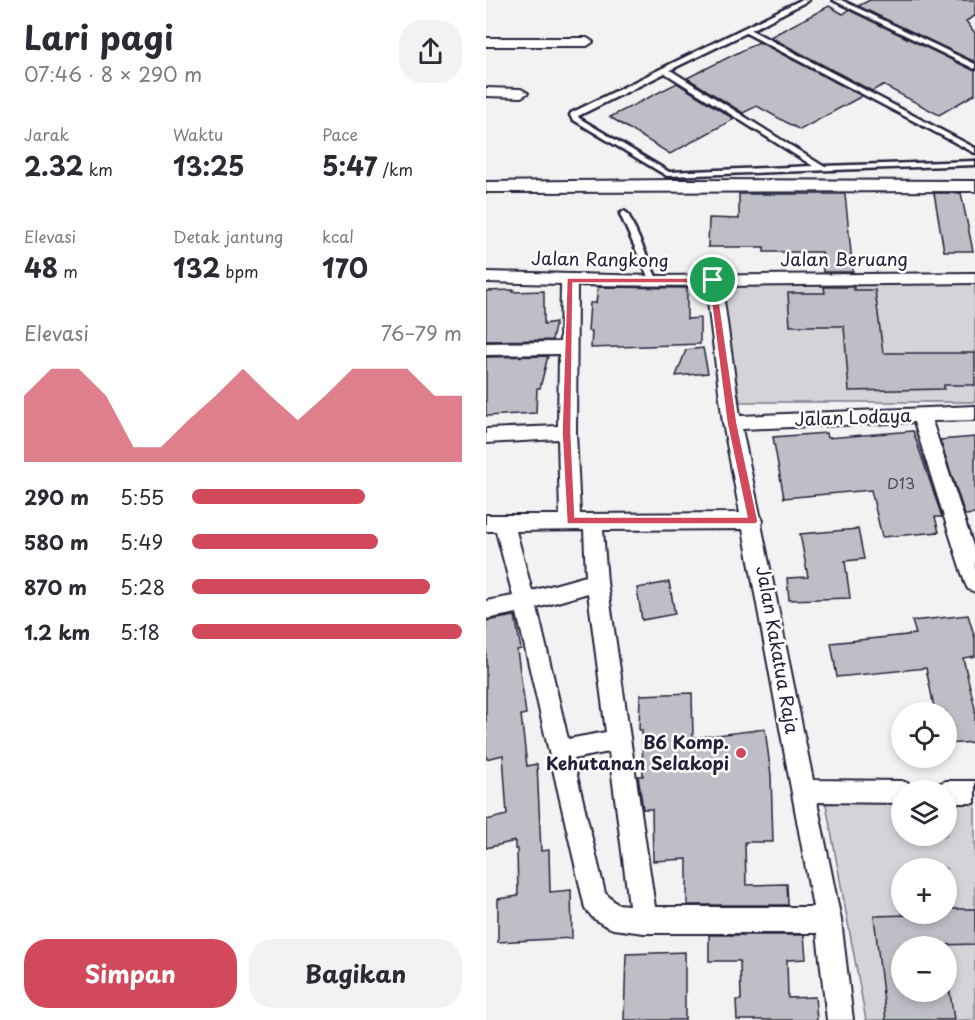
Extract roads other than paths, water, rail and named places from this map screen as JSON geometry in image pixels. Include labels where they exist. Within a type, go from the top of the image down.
[{"type":"street","points":[[486,42],[587,42]]},
{"type":"street","points":[[486,92],[521,93]]},
{"type":"street","points":[[486,187],[975,186]]},
{"type":"street","name":"Jalan Rangkong","points":[[486,277],[569,280],[713,280]]},
{"type":"street","name":"Jalan Beruang","points":[[713,280],[975,279]]},
{"type":"street","points":[[569,280],[567,432],[570,521]]},
{"type":"street","name":"Jalan Kakatua Raja","points":[[713,280],[732,423],[753,521],[828,920],[840,1020]]},
{"type":"street","points":[[486,348],[568,348]]},
{"type":"street","name":"Jalan Lodaya","points":[[732,423],[975,413]]},
{"type":"street","points":[[921,415],[975,583]]},
{"type":"street","points":[[486,436],[567,432]]},
{"type":"street","points":[[593,521],[597,582],[644,920]]},
{"type":"street","points":[[753,521],[495,523],[525,602],[594,899],[602,909],[613,916],[644,920],[828,920]]},
{"type":"street","points":[[486,610],[597,582]]},
{"type":"street","points":[[560,751],[618,740]]},
{"type":"street","points":[[803,791],[891,792]]},
{"type":"street","points":[[957,792],[975,792]]},
{"type":"lane","points":[[806,0],[574,115],[576,119],[667,174],[975,163]]},
{"type":"lane","points":[[837,0],[975,67]]},
{"type":"lane","points":[[746,30],[975,151]]},
{"type":"lane","points":[[665,70],[823,169]]},
{"type":"lane","points":[[624,214],[654,281]]},
{"type":"place","name":"B6 Komp. Kehutanan Selakopi","points":[[741,753]]}]
